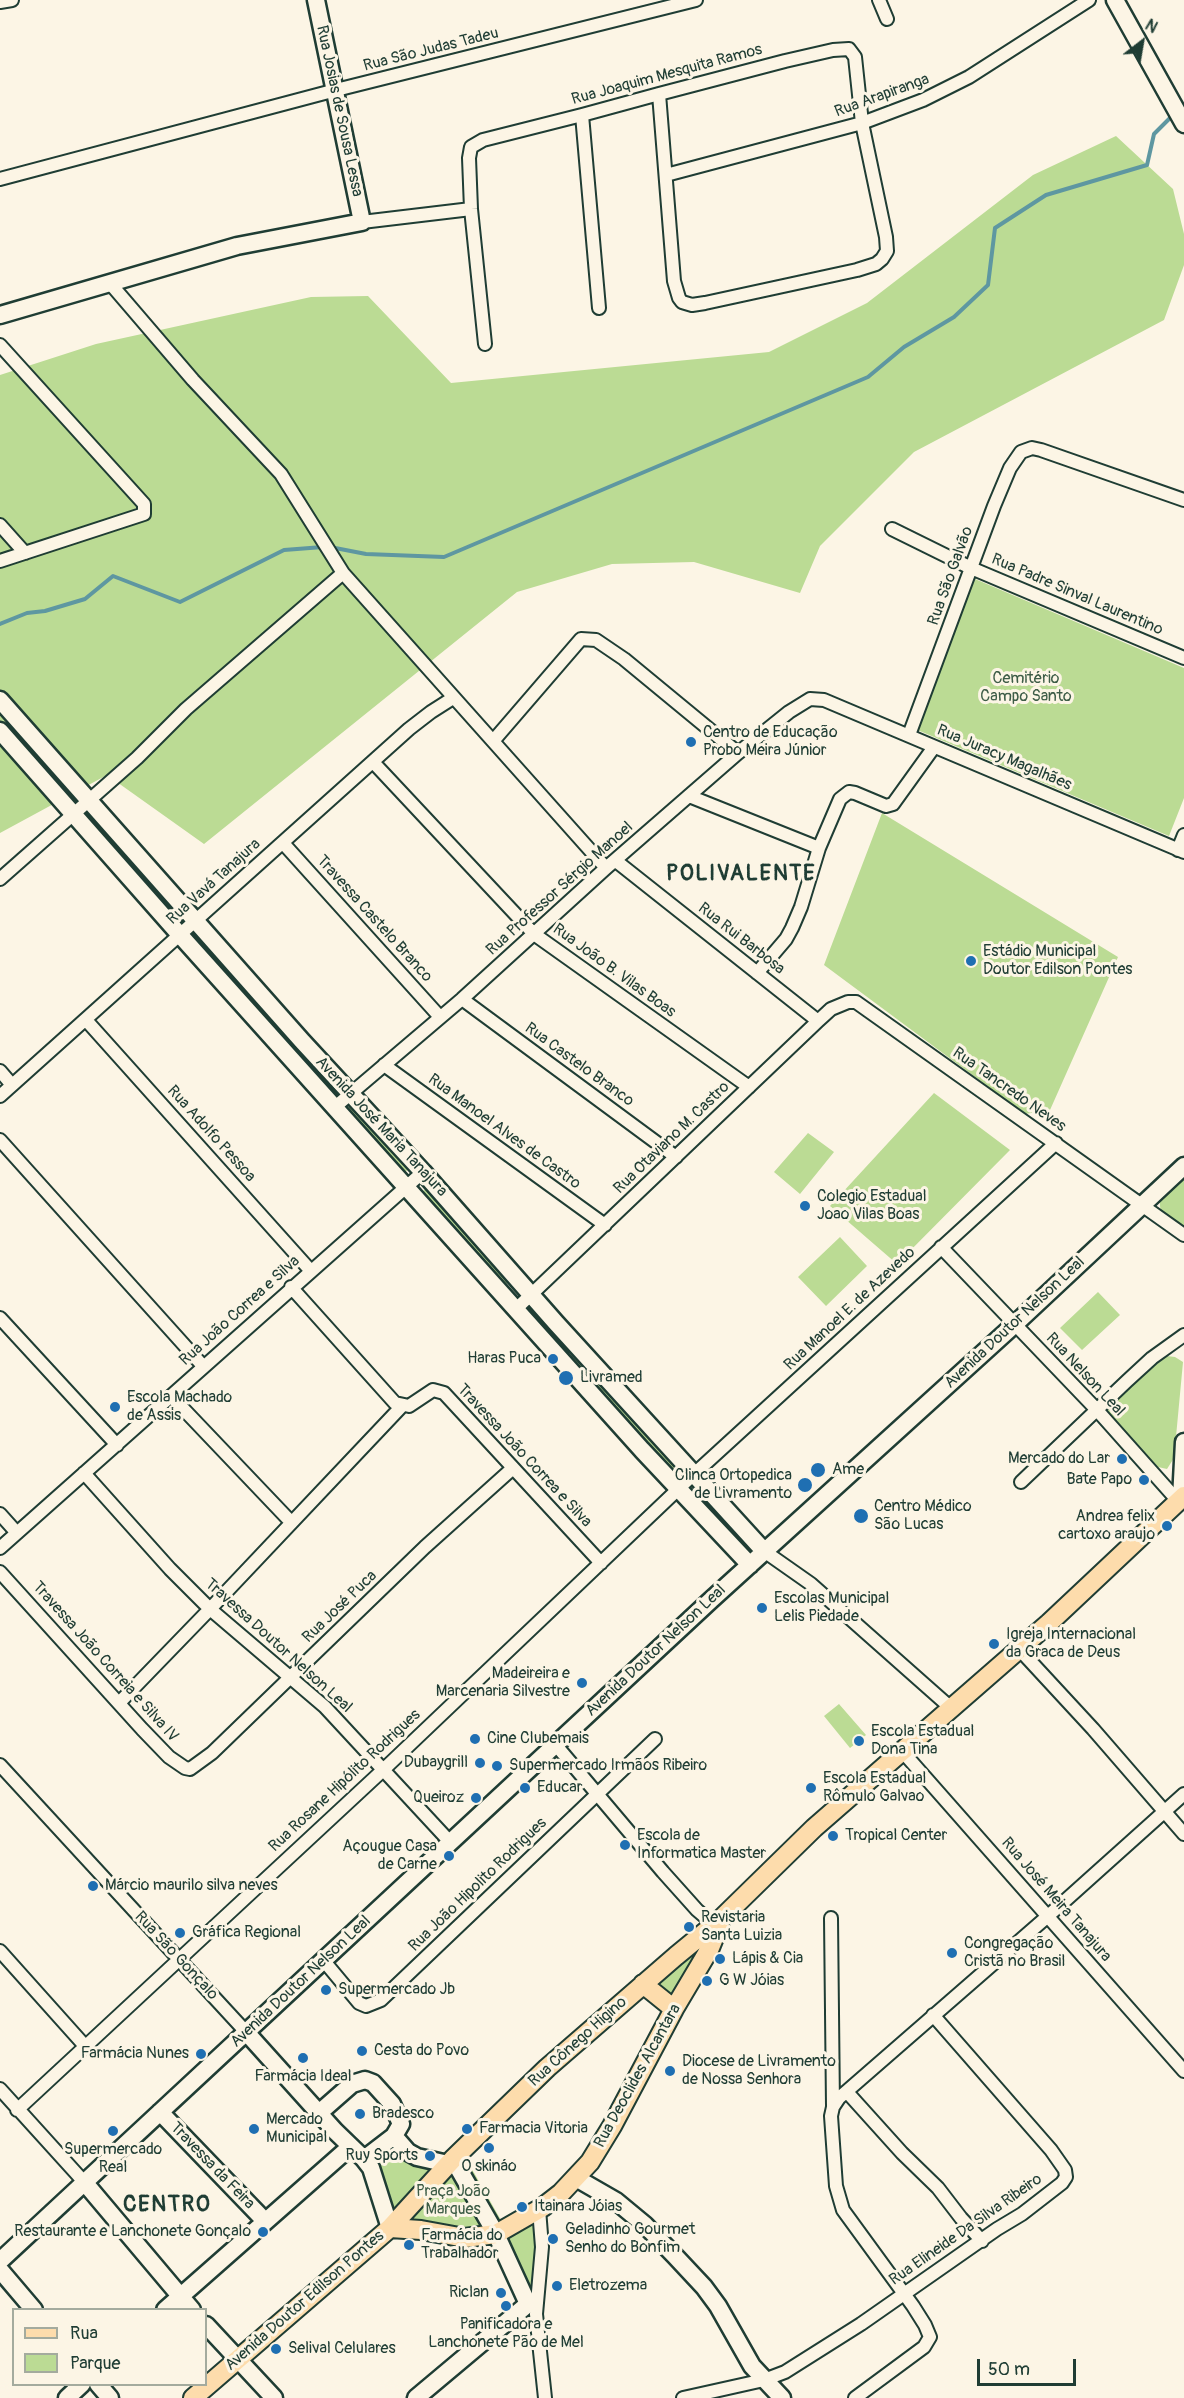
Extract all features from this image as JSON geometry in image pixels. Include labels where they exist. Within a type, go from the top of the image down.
[{"type":"main road","name":"Rua Cônego Higino","points":[[450,2161],[547,2068],[643,1984],[718,1924],[814,1828],[1020,1650],[1181,1499]]},
{"type":"main road","name":"Rua Deoclides Alcantara","points":[[496,2234],[539,2210],[561,2193],[590,2162],[703,1960],[718,1924]]},
{"type":"main road","points":[[643,1984],[674,2009]]},
{"type":"main road","points":[[390,2228],[450,2161]]},
{"type":"main road","points":[[390,2228],[421,2230],[465,2238],[496,2234]]},
{"type":"main road","name":"Avenida Doutor Edilson Pontes","points":[[207,2386],[390,2228]]},
{"type":"main road","name":"Avenida Doutor Edilson Pontes","points":[[193,2398],[207,2386]]},
{"type":"street","points":[[0,2],[12,0]]},
{"type":"street","name":"Rua Josias de Sousa Lessa","points":[[316,0],[362,222]]},
{"type":"street","name":"Rua São Judas Tadeu","points":[[0,179],[336,90],[696,0]]},
{"type":"street","points":[[879,0],[887,19]]},
{"type":"street","name":"Rua Arapiranga","points":[[666,175],[862,123],[923,100],[960,83],[1089,0]]},
{"type":"street","points":[[1115,0],[1184,124]]},
{"type":"street","name":"Rua Joaquim Mesquita Ramos","points":[[471,209],[470,152],[471,147],[483,140],[833,50],[849,49],[855,57],[862,123]]},
{"type":"street","points":[[659,94],[674,281],[679,298],[686,304],[705,303],[858,270],[876,264],[887,251],[883,217],[862,123]]},
{"type":"street","points":[[582,115],[599,308]]},
{"type":"street","points":[[0,315],[237,246],[362,222],[471,209],[485,344]]},
{"type":"street","name":"Rua Rui Barbosa","points":[[109,282],[193,380],[281,474],[343,573],[453,698],[611,864],[818,1021]]},
{"type":"street","points":[[0,345],[144,504],[144,514],[0,561]]},
{"type":"street","name":"Rua São Galvão","points":[[909,735],[1015,458],[1026,449],[1041,450],[1184,500]]},
{"type":"street","points":[[0,525],[25,554]]},
{"type":"street","name":"Rua Padre Sinval Laurentino","points":[[892,529],[972,567],[1184,658]]},
{"type":"street","points":[[0,879],[136,758],[186,709],[343,573]]},
{"type":"street","points":[[494,740],[581,639],[596,640],[624,659],[738,753]]},
{"type":"street","name":"Rua Vavá Tanajura","points":[[0,1096],[373,762],[431,712],[453,698]]},
{"type":"street","name":"Rua Juracy Magalhães","points":[[810,699],[824,700],[1181,851]]},
{"type":"street","name":"Rua Professor Sérgio Manoel","points":[[334,1107],[462,999],[738,753],[789,712],[810,699]]},
{"type":"street","name":"Avenida José Maria Tanajura","points":[[0,700],[350,1094],[764,1551]]},
{"type":"street","name":"Avenida José Maria Tanajura","points":[[0,731],[334,1107],[679,1489],[750,1564]]},
{"type":"street","points":[[757,973],[786,939],[792,928],[819,848],[840,799],[844,795],[855,792],[886,806],[893,804],[934,747]]},
{"type":"street","name":"Rua João B. Vilas Boas","points":[[373,762],[534,934],[749,1087]]},
{"type":"street","points":[[50,787],[65,774]]},
{"type":"street","points":[[689,796],[819,848]]},
{"type":"street","points":[[1181,851],[1184,835]]},
{"type":"street","name":"Travessa Castelo Branco","points":[[283,843],[440,1017]]},
{"type":"street","points":[[239,1000],[255,987]]},
{"type":"street","name":"Rua Castelo Branco","points":[[462,999],[676,1157]]},
{"type":"street","name":"Rua Otaviano M. Castro","points":[[516,1309],[818,1021],[842,1003],[856,1002]]},
{"type":"street","name":"Rua Tancredo Neves","points":[[856,1002],[1184,1235]]},
{"type":"street","name":"Rua Adolfo Pessoa","points":[[86,1020],[310,1270]]},
{"type":"street","name":"Rua Manoel Alves de Castro","points":[[384,1065],[605,1225]]},
{"type":"street","points":[[0,1071],[12,1085]]},
{"type":"street","points":[[0,1140],[203,1366]]},
{"type":"street","name":"Rua Manoel E. de Azevedo","points":[[693,1475],[1056,1143]]},
{"type":"street","name":"Avenida Doutor Nelson Leal","points":[[0,2261],[555,1744],[1015,1324],[1184,1166]]},
{"type":"street","name":"Rua João Correa e Silva","points":[[0,1548],[310,1270],[423,1172]]},
{"type":"street","name":"Rua Nelson Leal","points":[[941,1247],[1181,1499]]},
{"type":"street","points":[[119,1702],[402,1406],[388,1397],[291,1287]]},
{"type":"street","points":[[0,1318],[117,1444]]},
{"type":"street","points":[[1021,1482],[1152,1358],[1184,1335]]},
{"type":"street","name":"Travessa João Correa e Silva","points":[[402,1406],[409,1406],[428,1392],[438,1390],[452,1402],[601,1563]]},
{"type":"street","points":[[171,1396],[291,1521]]},
{"type":"street","points":[[1181,1499],[1184,1442]]},
{"type":"street","name":"Rua José Puca","points":[[190,1768],[212,1753],[425,1547],[513,1468]]},
{"type":"street","name":"Travessa Doutor Nelson Leal","points":[[84,1473],[170,1569],[210,1609],[291,1676],[351,1733],[382,1771],[451,1843]]},
{"type":"street","name":"Rua Rosane Hipólito Rodrigues","points":[[17,2110],[178,1958],[382,1771],[693,1475]]},
{"type":"street","points":[[0,1514],[17,1533]]},
{"type":"street","points":[[764,1551],[811,1584],[951,1708]]},
{"type":"street","name":"Travessa João Correia e Silva IV","points":[[0,1572],[170,1757],[185,1768],[190,1768]]},
{"type":"street","points":[[1020,1650],[1184,1834]]},
{"type":"street","name":"Rua João Hipolito Rodrigues","points":[[324,1961],[359,2003],[366,2006],[381,2000],[654,1739]]},
{"type":"street","points":[[555,1744],[692,1904],[718,1924]]},
{"type":"street","name":"Rua José Meira Tanajura","points":[[902,1751],[1184,2071]]},
{"type":"street","name":"Rua São Gonçalo","points":[[0,1765],[350,2147]]},
{"type":"street","points":[[833,2107],[933,2015],[1184,1794]]},
{"type":"street","points":[[831,1918],[833,2107],[831,2116],[836,2186],[843,2210],[929,2332],[928,2342],[871,2388],[855,2398]]},
{"type":"street","points":[[0,1951],[85,2046]]},
{"type":"street","name":"Rua Elineide Da Silva Ribeiro","points":[[683,2398],[764,2380],[785,2372],[1051,2194],[1066,2177],[1065,2169],[933,2015]]},
{"type":"street","points":[[319,2114],[356,2081],[369,2080],[392,2104],[401,2124],[394,2136],[364,2158]]},
{"type":"street","points":[[0,2089],[85,2184],[190,2308]]},
{"type":"street","points":[[847,2092],[902,2153],[938,2188],[982,2241]]},
{"type":"street","name":"Travessa da Feira","points":[[160,2112],[264,2220]]},
{"type":"street","points":[[394,2136],[408,2152],[417,2157],[450,2161],[496,2234],[532,2309],[545,2398]]},
{"type":"street","points":[[167,2308],[264,2220],[350,2147],[364,2158],[371,2168],[390,2228]]},
{"type":"street","points":[[576,2178],[616,2201],[645,2225],[704,2287],[733,2330],[752,2366],[782,2398]]},
{"type":"street","points":[[532,2309],[542,2247],[539,2210]]},
{"type":"street","points":[[0,2270],[32,2308]]},
{"type":"street","points":[[416,2398],[491,2333],[532,2309]]},
{"type":"street","points":[[207,2326],[274,2398]]},
{"type":"street","points":[[67,2398],[81,2386]]},
{"type":"street","points":[[99,2386],[110,2398]]},
{"type":"green space","points":[[1116,136],[1173,189],[1184,234],[1184,265],[1164,320],[914,452],[820,546],[800,593],[694,562],[612,564],[517,592],[204,844],[107,775],[0,833],[0,375],[96,344],[311,297],[368,296],[451,383],[769,352],[867,303],[1033,175]]},
{"type":"green space","name":"Cemitério Campo Santo","points":[[975,579],[1184,668],[1184,798],[1169,836],[915,729]]},
{"type":"green space","name":"Estádio Municipal Doutor Edilson Pontes","points":[[882,813],[1118,957],[1050,1110],[1025,1114],[824,965]]},
{"type":"green space","points":[[934,1093],[1010,1150],[897,1264],[830,1206]]},
{"type":"green space","points":[[354,1103],[411,1167],[405,1172],[348,1108]]},
{"type":"green space","points":[[808,1133],[834,1152],[800,1194],[774,1172]]},
{"type":"green space","points":[[1184,1173],[1184,1227],[1161,1212],[1160,1200]]},
{"type":"green space","points":[[430,1187],[513,1279],[506,1284],[421,1192]]},
{"type":"green space","points":[[840,1237],[867,1266],[826,1306],[798,1277]]},
{"type":"green space","points":[[1098,1292],[1120,1315],[1082,1350],[1060,1328]]},
{"type":"green space","points":[[578,1356],[685,1472],[679,1477],[572,1359]]},
{"type":"green space","points":[[1167,1356],[1175,1357],[1183,1362],[1174,1458],[1167,1469],[1158,1467],[1107,1411],[1109,1405],[1129,1386]]},
{"type":"green space","points":[[839,1704],[866,1735],[850,1748],[824,1716]]},
{"type":"green space","points":[[703,1943],[672,1998],[655,1980]]},
{"type":"green space","name":"Praça João Marques","points":[[397,2148],[406,2158],[464,2155],[502,2222],[491,2238],[400,2230],[368,2160]]},
{"type":"green space","points":[[534,2221],[537,2296],[525,2300],[505,2233]]},
{"type":"waterway","points":[[330,547],[366,554],[444,557],[868,377],[904,347],[954,317],[988,285],[995,228],[1046,195],[1147,165],[1154,134],[1173,115]]},
{"type":"waterway","points":[[0,624],[27,613],[45,611],[85,599],[113,576],[180,602],[284,550],[323,547]]},
{"type":"place","name":"Centro de Educação Probo Meira Júnior","points":[[691,742]]},
{"type":"place","name":"Estádio Municipal Doutor Edilson Pontes","points":[[971,961]]},
{"type":"place","name":"Colegio Estadual Joao Vilas Boas","points":[[805,1206]]},
{"type":"place","name":"Haras Puca","points":[[553,1359]]},
{"type":"place","name":"Livramed","points":[[566,1378]]},
{"type":"place","name":"Escola Machado de Assis","points":[[115,1407]]},
{"type":"place","name":"Mercado do Lar","points":[[1122,1459]]},
{"type":"place","name":"Ame","points":[[818,1470]]},
{"type":"place","name":"Bate Papo","points":[[1144,1480]]},
{"type":"place","name":"Clinca Ortopedica de Livramento","points":[[805,1485]]},
{"type":"place","name":"Centro Médico São Lucas","points":[[861,1516]]},
{"type":"place","name":"Andrea felix cartoxo araujo","points":[[1167,1526]]},
{"type":"place","name":"Escolas Municipal Lelis Piedade","points":[[762,1608]]},
{"type":"place","name":"Igreja Internacional da Graca de Deus","points":[[994,1644]]},
{"type":"place","name":"Madeireira e Marcenaria Silvestre","points":[[582,1683]]},
{"type":"place","name":"Cine Clubemais","points":[[475,1739]]},
{"type":"place","name":"Escola Estadual Dona Tina","points":[[859,1741]]},
{"type":"place","name":"Dubaygrill","points":[[480,1763]]},
{"type":"place","name":"Supermercado Irmãos Ribeiro","points":[[497,1766]]},
{"type":"place","name":"Educar","points":[[525,1788]]},
{"type":"place","name":"Escola Estadual Rômulo Galvao","points":[[811,1788]]},
{"type":"place","name":"Queiroz","points":[[476,1798]]},
{"type":"place","name":"Tropical Center","points":[[833,1836]]},
{"type":"place","name":"Escola de Informatica Master","points":[[625,1845]]},
{"type":"place","name":"Açougue Casa de Carne","points":[[449,1856]]},
{"type":"place","name":"Márcio maurilo silva neves","points":[[93,1886]]},
{"type":"place","name":"Revistaria Santa Luizia","points":[[689,1927]]},
{"type":"place","name":"Gráfica Regional","points":[[180,1933]]},
{"type":"place","name":"Congregação Cristã no Brasil","points":[[952,1953]]},
{"type":"place","name":"Lápis & Cia","points":[[720,1959]]},
{"type":"place","name":"G W Jóias","points":[[707,1981]]},
{"type":"place","name":"Supermercado Jb","points":[[326,1990]]},
{"type":"place","name":"Cesta do Povo","points":[[362,2051]]},
{"type":"place","name":"Farmácia Nunes","points":[[201,2054]]},
{"type":"place","name":"Farmácia Ideal","points":[[303,2058]]},
{"type":"place","name":"Diocese de Livramento de Nossa Senhora","points":[[670,2071]]},
{"type":"place","name":"Bradesco","points":[[360,2114]]},
{"type":"place","name":"Mercado Municipal","points":[[254,2129]]},
{"type":"place","name":"Farmacia Vitoria","points":[[467,2129]]},
{"type":"place","name":"Supermercado Real","points":[[113,2131]]},
{"type":"place","name":"O skináo","points":[[489,2148]]},
{"type":"place","name":"Ruy Sports","points":[[430,2156]]},
{"type":"place","name":"Itainara Jóias","points":[[522,2207]]},
{"type":"place","name":"Restaurante e Lanchonete Gonçalo","points":[[263,2232]]},
{"type":"place","name":"Geladinho Gourmet Senho do Bonfim","points":[[553,2239]]},
{"type":"place","name":"Farmácia do Trabalhador","points":[[409,2245]]},
{"type":"place","name":"Eletrozema","points":[[557,2286]]},
{"type":"place","name":"Riclan","points":[[501,2293]]},
{"type":"place","name":"Panificadora e Lanchonete Pão de Mel","points":[[506,2306]]},
{"type":"place","name":"Selival Celulares","points":[[276,2349]]},
{"type":"district","name":"POLIVALENTE","points":[[741,874]]},
{"type":"district","name":"CENTRO","points":[[167,2205]]}]
